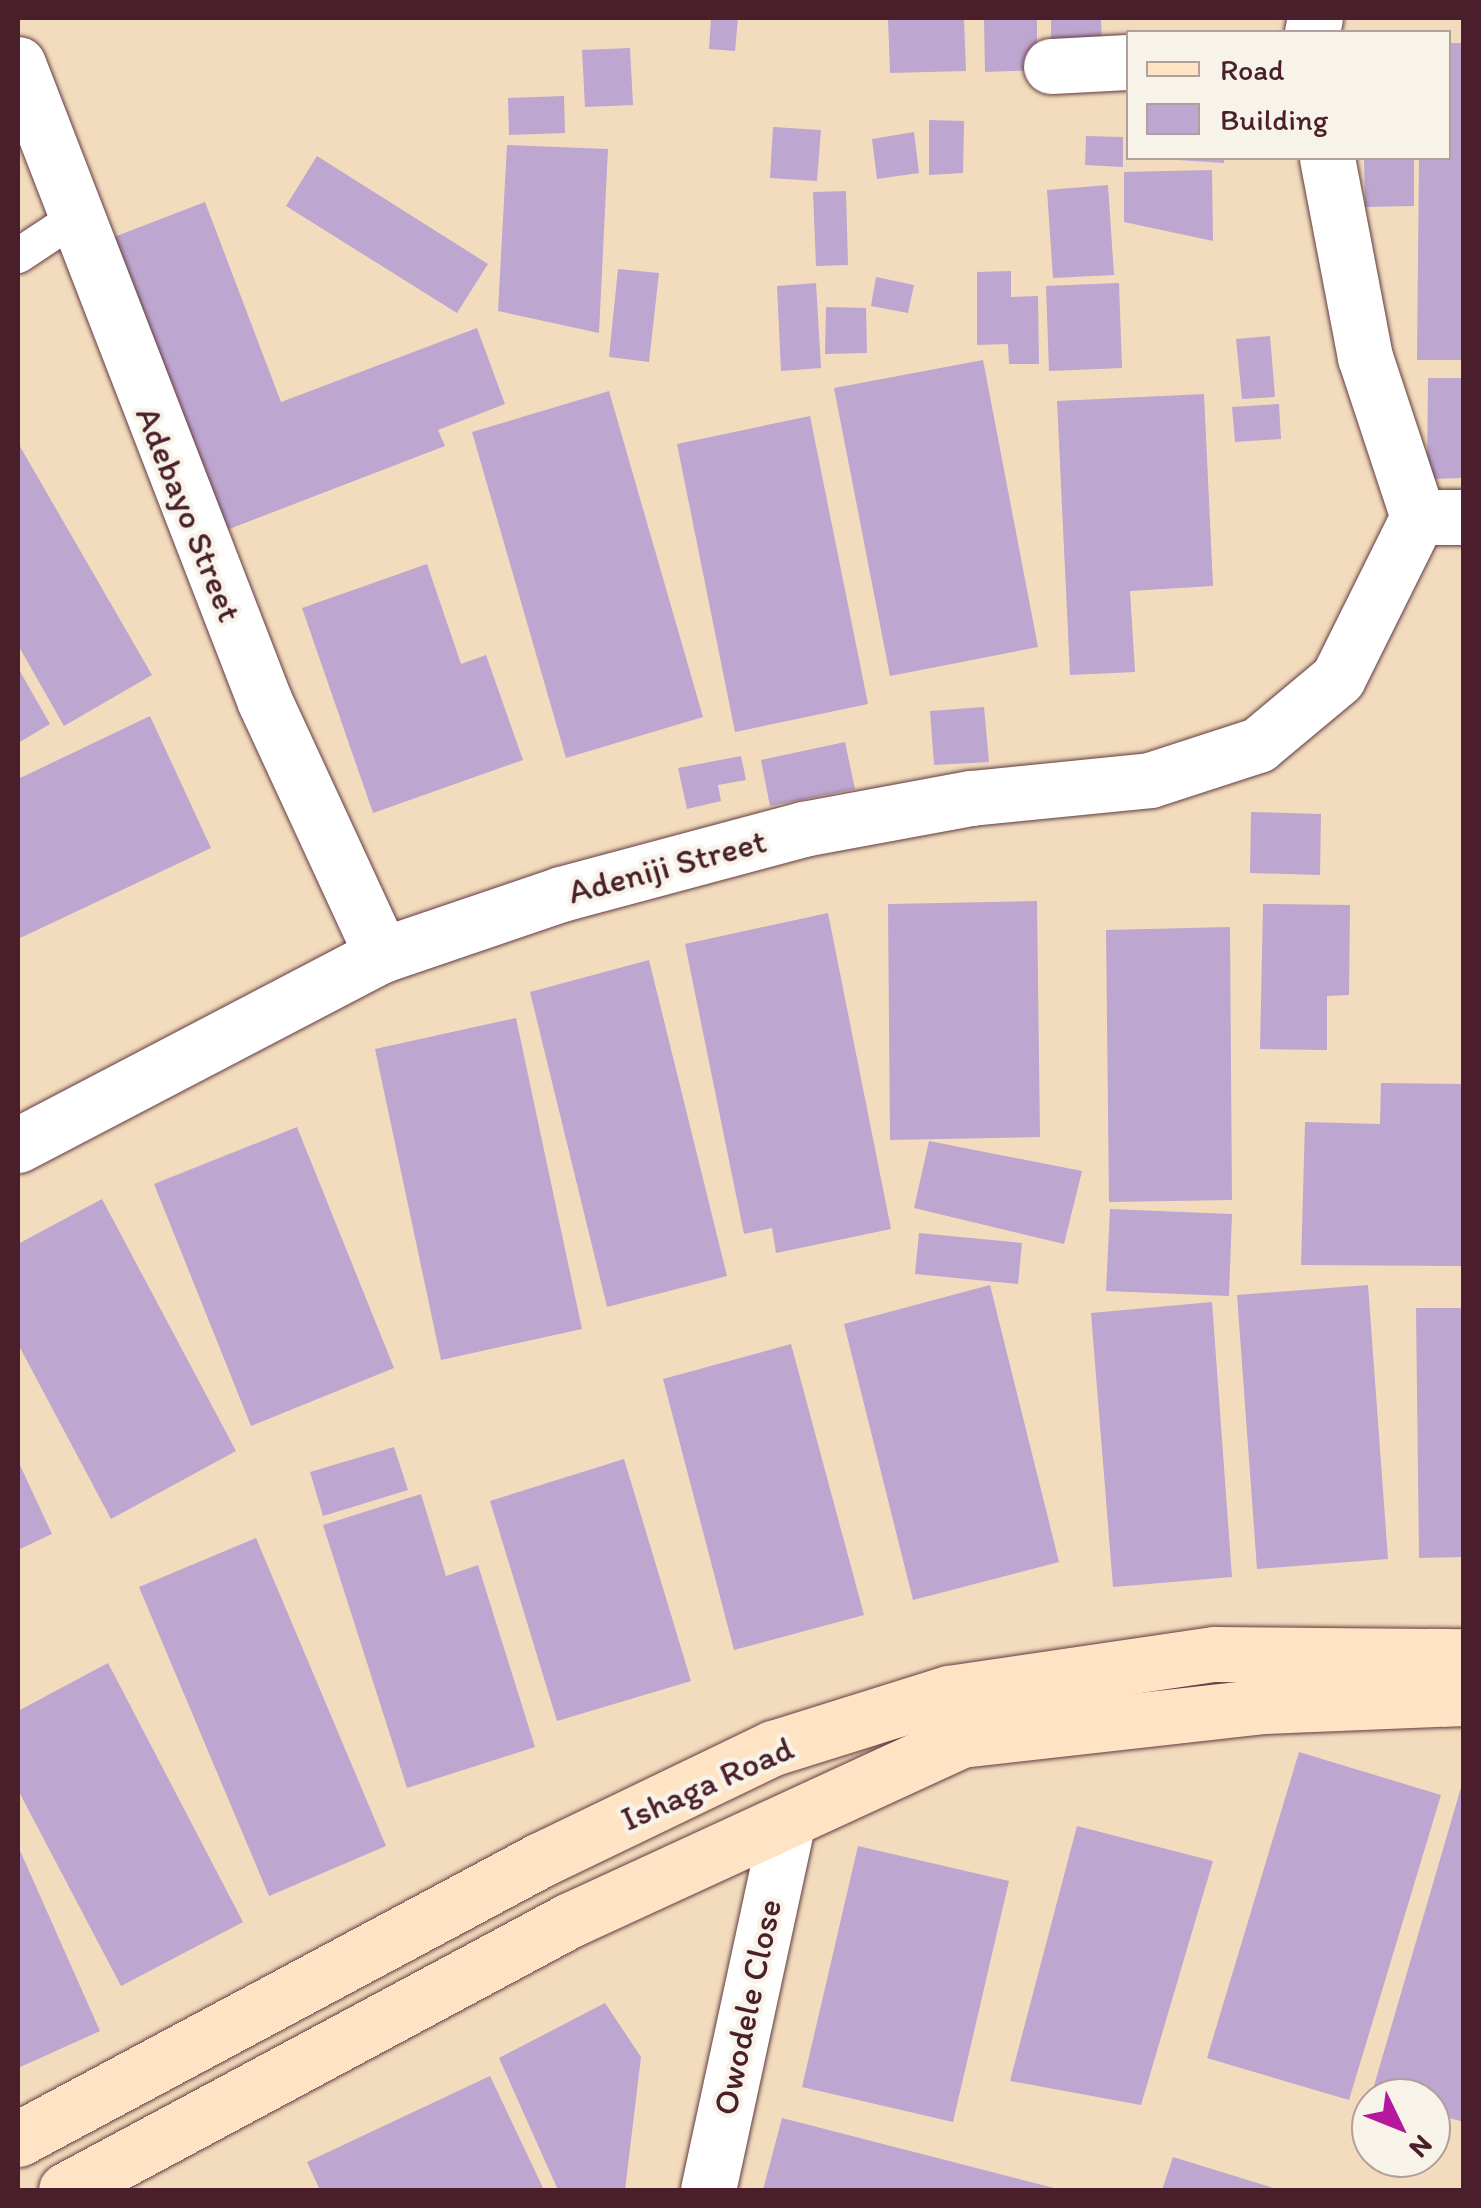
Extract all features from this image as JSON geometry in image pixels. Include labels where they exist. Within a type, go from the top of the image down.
[{"type":"main road","name":"Ishaga Road","points":[[18,2139],[540,1860],[773,1748],[948,1693],[1195,1656],[1464,1656]]},
{"type":"main road","name":"Ishaga Road","points":[[66,2190],[570,1920],[786,1824],[961,1740],[1264,1706],[1464,1698]]},
{"type":"street","points":[[1051,66],[1126,62]]},
{"type":"street","name":"Adebayo Street","points":[[18,64],[74,218],[265,702],[382,955]]},
{"type":"street","points":[[1328,160],[1365,357],[1441,517]]},
{"type":"street","name":"Adeniji Street","points":[[18,1145],[382,955],[562,894],[803,829],[971,798],[1150,780],[1258,745],[1338,678],[1441,517]]},
{"type":"street","name":"Owodele Close","points":[[708,2190],[786,1824]]},
{"type":"lane","points":[[18,255],[74,218]]},
{"type":"building","points":[[711,18],[738,18],[735,51],[709,49]]},
{"type":"building","points":[[888,18],[964,18],[966,71],[890,73]]},
{"type":"building","points":[[984,18],[1037,18],[1037,70],[985,72]]},
{"type":"building","points":[[1051,18],[1101,18],[1102,51],[1051,51]]},
{"type":"building","points":[[1451,43],[1464,43],[1464,360],[1417,360],[1419,160],[1451,160]]},
{"type":"building","points":[[630,48],[633,105],[585,107],[582,50]]},
{"type":"building","points":[[564,96],[565,133],[509,135],[508,98]]},
{"type":"building","points":[[929,120],[964,121],[963,173],[929,175]]},
{"type":"building","points":[[773,127],[821,130],[817,181],[770,178]]},
{"type":"building","points":[[914,132],[919,173],[877,179],[872,139]]},
{"type":"building","points":[[1086,136],[1123,137],[1123,167],[1085,165]]},
{"type":"building","points":[[507,145],[608,149],[599,333],[498,311]]},
{"type":"building","points":[[317,156],[488,264],[457,313],[286,206]]},
{"type":"building","points":[[1177,160],[1224,160],[1224,163]]},
{"type":"building","points":[[1364,160],[1414,160],[1414,206],[1365,207]]},
{"type":"building","points":[[1212,170],[1213,241],[1124,222],[1124,172]]},
{"type":"building","points":[[1108,185],[1114,275],[1053,278],[1047,190]]},
{"type":"building","points":[[846,191],[848,265],[816,266],[813,192]]},
{"type":"building","points":[[205,202],[281,402],[477,328],[505,404],[438,430],[445,446],[224,531],[114,237]]},
{"type":"building","points":[[618,269],[659,273],[649,362],[609,357]]},
{"type":"building","points":[[1011,271],[1011,297],[1038,296],[1039,364],[1009,364],[1008,344],[977,345],[977,272]]},
{"type":"building","points":[[876,277],[914,285],[908,313],[871,306]]},
{"type":"building","points":[[816,283],[821,368],[781,371],[777,286]]},
{"type":"building","points":[[1119,283],[1122,368],[1049,371],[1046,286]]},
{"type":"building","points":[[826,307],[866,308],[867,353],[825,354]]},
{"type":"building","points":[[1270,336],[1275,397],[1242,399],[1236,339]]},
{"type":"building","points":[[983,360],[1038,647],[890,676],[834,388]]},
{"type":"building","points":[[1428,378],[1464,378],[1464,478],[1427,479]]},
{"type":"building","points":[[609,391],[703,717],[566,758],[472,432]]},
{"type":"building","points":[[1204,394],[1213,586],[1130,591],[1135,672],[1070,675],[1057,401]]},
{"type":"building","points":[[1279,404],[1281,439],[1235,442],[1232,407]]},
{"type":"building","points":[[810,416],[868,704],[735,732],[677,444]]},
{"type":"building","points":[[18,443],[152,675],[64,726],[18,645]]},
{"type":"building","points":[[427,564],[461,664],[486,655],[523,760],[373,813],[302,608]]},
{"type":"building","points":[[18,668],[50,724],[18,743]]},
{"type":"building","points":[[984,707],[989,762],[934,765],[930,711]]},
{"type":"building","points":[[150,716],[211,848],[18,939],[18,779]]},
{"type":"building","points":[[845,742],[855,789],[770,806],[761,760]]},
{"type":"building","points":[[741,756],[746,780],[718,785],[721,801],[687,809],[678,768]]},
{"type":"building","points":[[1251,812],[1321,814],[1320,875],[1250,873]]},
{"type":"building","points":[[1037,901],[1040,1137],[890,1140],[888,904]]},
{"type":"building","points":[[1263,904],[1350,905],[1349,995],[1327,996],[1327,1050],[1260,1049]]},
{"type":"building","points":[[828,913],[891,1229],[776,1253],[772,1228],[744,1234],[685,944]]},
{"type":"building","points":[[1230,927],[1232,1200],[1109,1202],[1106,930]]},
{"type":"building","points":[[649,960],[727,1276],[607,1307],[530,992]]},
{"type":"building","points":[[516,1018],[582,1329],[441,1360],[375,1049]]},
{"type":"building","points":[[1381,1083],[1464,1084],[1464,1266],[1301,1265],[1305,1122],[1380,1124]]},
{"type":"building","points":[[297,1127],[394,1368],[251,1426],[154,1184]]},
{"type":"building","points":[[929,1141],[1082,1171],[1064,1244],[914,1208]]},
{"type":"building","points":[[102,1199],[236,1451],[111,1519],[18,1344],[18,1244]]},
{"type":"building","points":[[1110,1209],[1232,1214],[1229,1296],[1106,1291]]},
{"type":"building","points":[[919,1233],[1022,1243],[1018,1284],[915,1274]]},
{"type":"building","points":[[990,1285],[1059,1562],[913,1600],[844,1324]]},
{"type":"building","points":[[1368,1285],[1388,1559],[1257,1569],[1237,1295]]},
{"type":"building","points":[[1212,1302],[1232,1577],[1113,1587],[1091,1313]]},
{"type":"building","points":[[1416,1308],[1464,1308],[1464,1557],[1419,1558]]},
{"type":"building","points":[[791,1344],[864,1615],[734,1650],[663,1379]]},
{"type":"building","points":[[394,1447],[408,1490],[323,1516],[310,1472]]},
{"type":"building","points":[[624,1459],[691,1681],[557,1721],[490,1501]]},
{"type":"building","points":[[18,1461],[52,1534],[18,1550]]},
{"type":"building","points":[[421,1494],[446,1576],[478,1565],[535,1747],[407,1788],[323,1525]]},
{"type":"building","points":[[256,1538],[386,1846],[269,1896],[139,1587]]},
{"type":"building","points":[[108,1663],[243,1922],[121,1986],[18,1790],[18,1711]]},
{"type":"building","points":[[1299,1752],[1441,1795],[1356,2078],[1351,2078],[1349,2100],[1207,2058]]},
{"type":"building","points":[[1464,1784],[1464,2122],[1451,2118],[1451,2078],[1376,2078]]},
{"type":"building","points":[[1077,1826],[1213,1861],[1141,2105],[1010,2081]]},
{"type":"building","points":[[18,1846],[100,2031],[18,2068]]},
{"type":"building","points":[[858,1846],[1009,1881],[953,2122],[802,2087]]},
{"type":"building","points":[[605,2003],[641,2057],[625,2190],[558,2190],[499,2058]]},
{"type":"building","points":[[490,2076],[544,2190],[320,2190],[307,2162]]},
{"type":"building","points":[[782,2118],[1058,2189],[1058,2190],[763,2190]]},
{"type":"building","points":[[1173,2157],[1280,2190],[1162,2190]]}]
